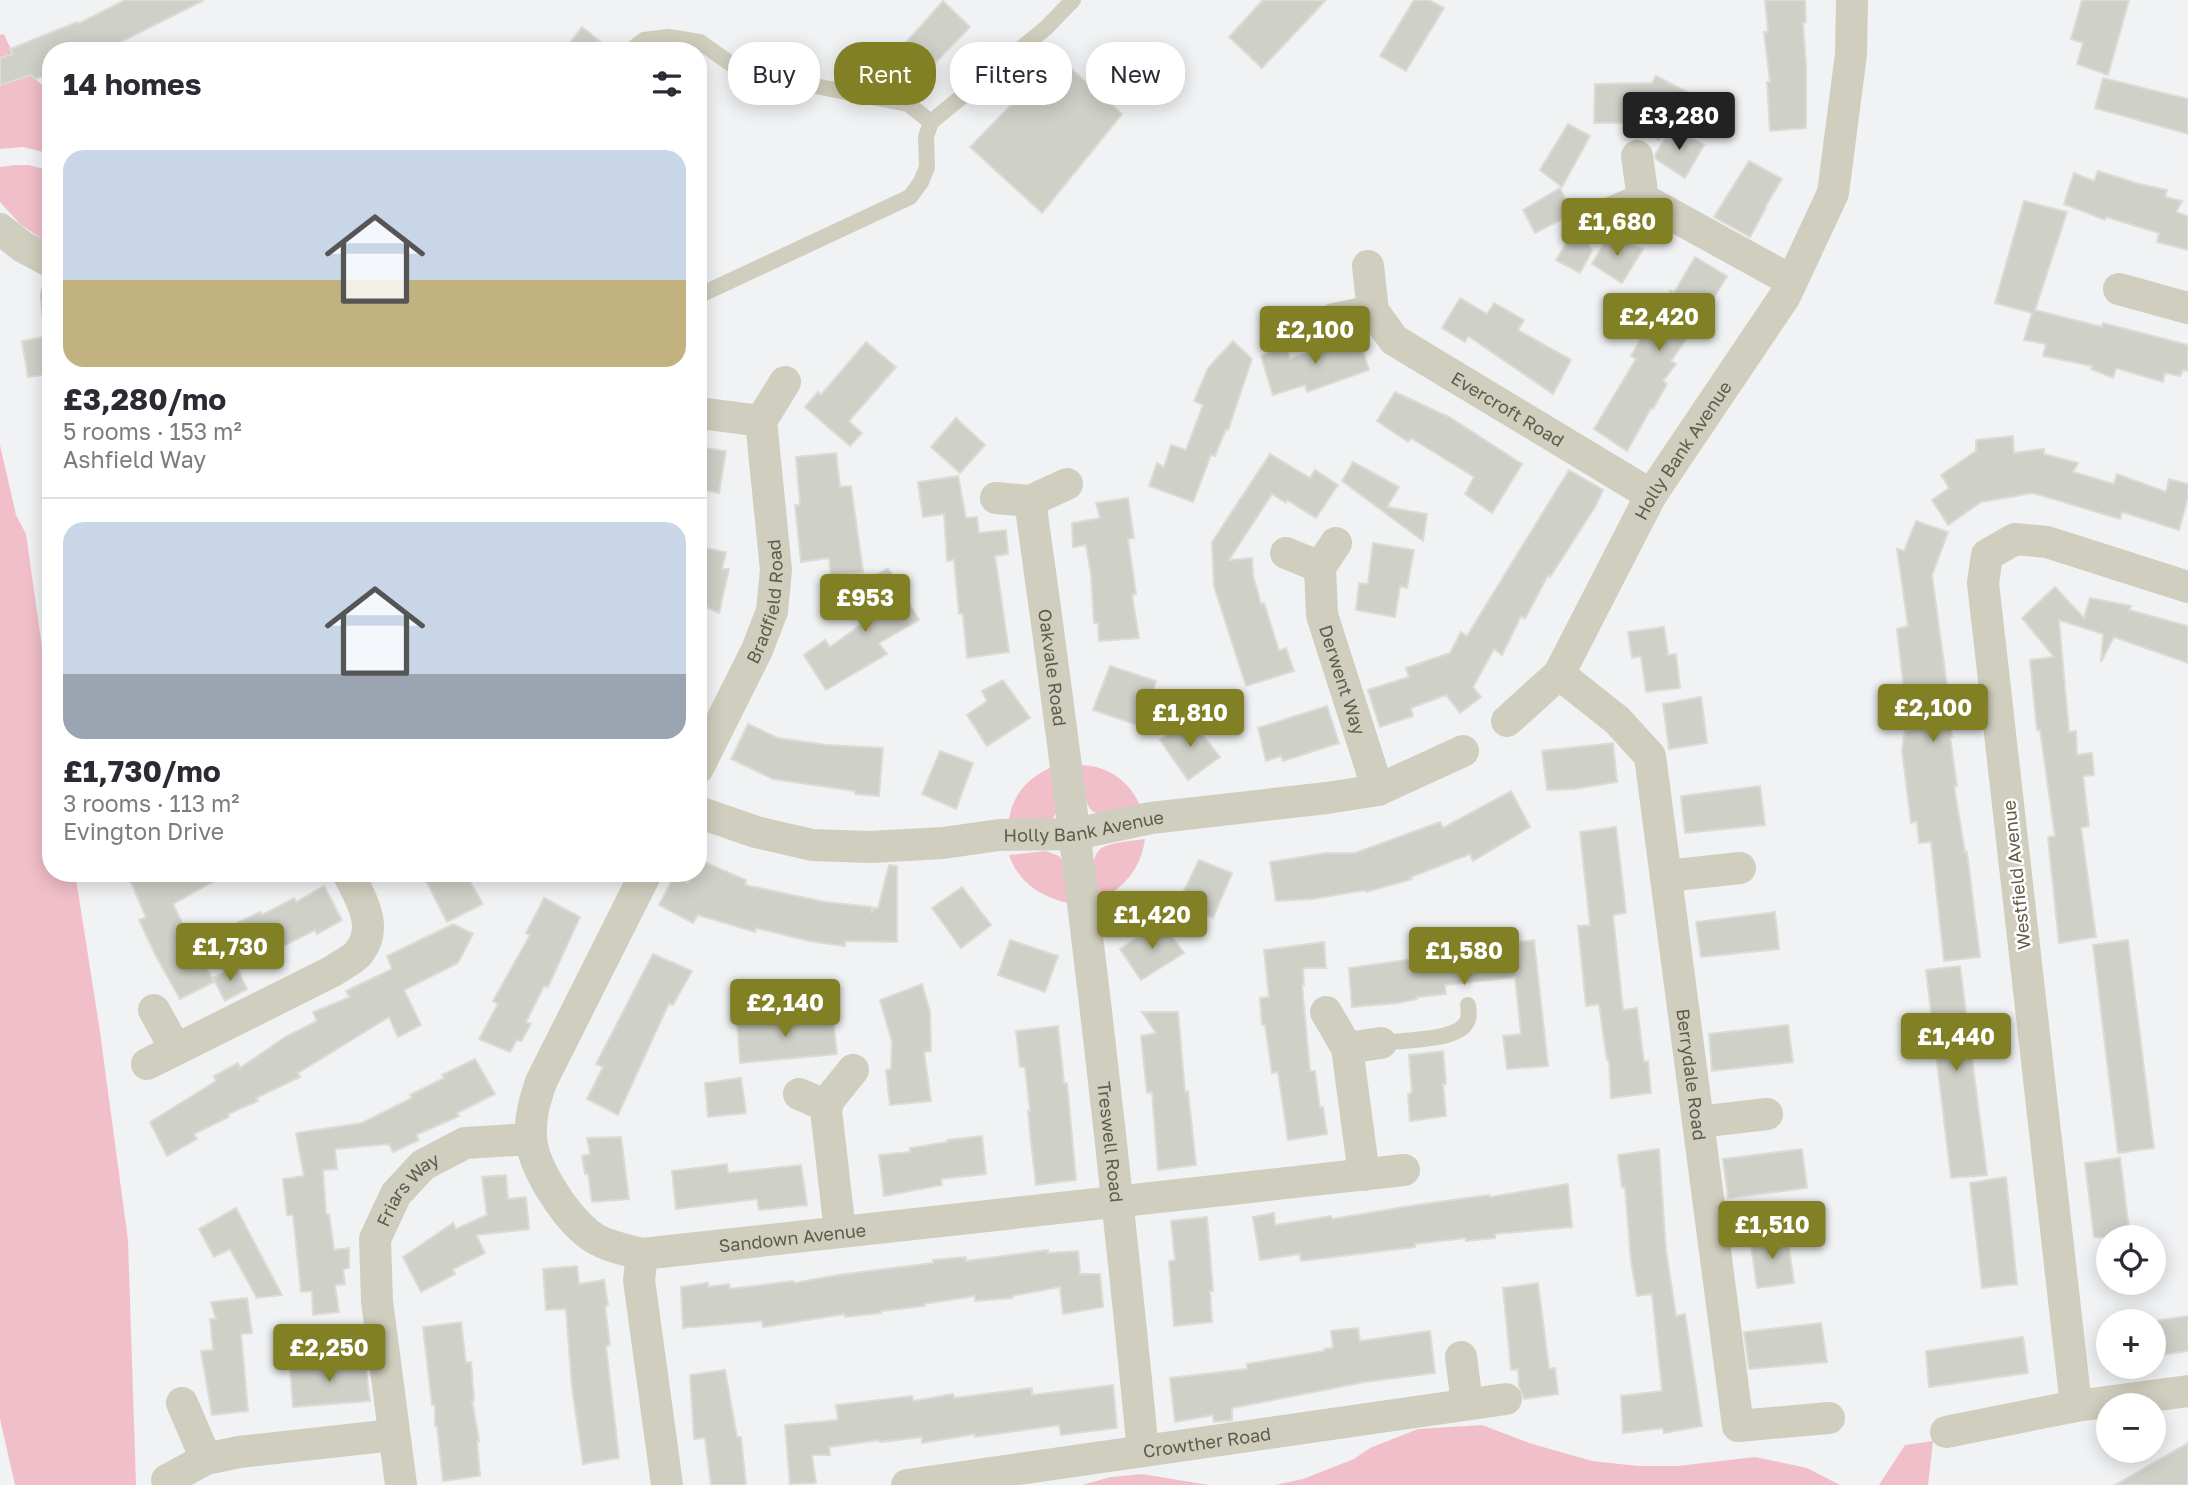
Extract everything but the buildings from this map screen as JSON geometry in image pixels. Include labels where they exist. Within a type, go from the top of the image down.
[{"type":"street","name":"Holly Bank Avenue","points":[[1507,721],[1559,674],[1650,495],[1785,296],[1833,193],[1851,54],[1852,0]]},
{"type":"street","points":[[1637,156],[1643,199]]},
{"type":"street","points":[[1643,199],[1792,281]]},
{"type":"street","points":[[1606,215],[1643,199]]},
{"type":"street","points":[[0,229],[23,247],[42,257]]},
{"type":"street","name":"Evercroft Road","points":[[1368,266],[1373,311],[1394,340],[1650,495]]},
{"type":"street","points":[[2119,289],[2188,308]]},
{"type":"street","points":[[1334,319],[1373,311]]},
{"type":"street","points":[[707,414],[761,421],[785,382]]},
{"type":"street","name":"Bradfield Road","points":[[707,750],[757,650],[772,611],[776,569],[761,421]]},
{"type":"street","points":[[996,498],[1030,501],[1067,484]]},
{"type":"street","name":"Oakvale Road","points":[[1030,501],[1075,834]]},
{"type":"street","name":"Westfield Avenue","points":[[2076,1406],[1983,583],[1987,555],[2015,539],[2047,541],[2188,587]]},
{"type":"street","name":"Derwent Way","points":[[1286,553],[1328,555],[1322,615],[1378,790]]},
{"type":"street","name":"Berrydale Road","points":[[1559,674],[1617,720],[1650,756],[1738,1426],[1829,1419]]},
{"type":"street","name":"Holly Bank Avenue","points":[[707,815],[756,832],[812,845],[870,847],[943,843],[999,835],[1075,834],[1151,818],[1378,790],[1462,751]]},
{"type":"street","name":"Treswell Road","points":[[1075,834],[1118,1202],[1143,1451]]},
{"type":"street","points":[[1666,876],[1740,868]]},
{"type":"street","points":[[146,1064],[333,971],[360,952],[367,937],[369,919],[352,882]]},
{"type":"street","name":"Sandown Avenue","points":[[641,882],[541,1082],[531,1112],[531,1139],[541,1174],[587,1233],[612,1247],[642,1254],[1404,1170]]},
{"type":"street","points":[[154,1010],[175,1048]]},
{"type":"street","points":[[1326,1012],[1347,1048],[1364,1175]]},
{"type":"street","points":[[1347,1048],[1381,1042]]},
{"type":"street","points":[[840,1232],[813,1100],[853,1070]]},
{"type":"street","points":[[1698,1122],[1767,1114]]},
{"type":"street","name":"Friars Way","points":[[401,1485],[377,1301],[375,1239],[396,1194],[423,1165],[465,1143],[531,1139]]},
{"type":"street","points":[[642,1254],[639,1280],[667,1485]]},
{"type":"street","points":[[1461,1357],[1467,1403]]},
{"type":"street","points":[[1946,1432],[2076,1406],[2188,1391]]},
{"type":"street","name":"Crowther Road","points":[[906,1485],[939,1483],[1506,1399]]},
{"type":"street","points":[[182,1403],[206,1459]]},
{"type":"street","points":[[167,1480],[206,1459],[239,1451],[393,1435]]},
{"type":"lane","points":[[707,292],[910,197],[921,182],[927,167],[926,137],[931,122],[1046,28],[1073,0]]},
{"type":"lane","points":[[641,42],[668,37],[700,42]]},
{"type":"lane","points":[[707,47],[731,64],[789,80],[908,103],[931,122]]},
{"type":"lane","points":[[1381,1042],[1452,1035],[1464,1026],[1469,1017],[1468,1005]]},
{"type":"shaded area","points":[[4,34],[23,66],[42,85],[42,152],[23,147],[0,149],[0,86],[11,81],[0,58],[0,35]]},
{"type":"shaded area","points":[[29,165],[42,169],[42,239],[20,224],[0,202],[0,167]]},
{"type":"shaded area","points":[[0,445],[16,515],[26,534],[42,647],[42,882],[76,882],[128,1240],[136,1485],[15,1485],[0,1419]]},
{"type":"shaded area","points":[[1080,765],[1101,769],[1118,777],[1132,791],[1142,810],[1110,814],[1093,812],[1085,797]]},
{"type":"shaded area","points":[[1054,766],[1058,798],[1055,815],[1040,824],[1008,828],[1012,807],[1021,790],[1035,776]]},
{"type":"shaded area","points":[[1145,839],[1139,860],[1129,877],[1114,891],[1095,902],[1094,859],[1098,852],[1113,844]]},
{"type":"shaded area","points":[[1046,851],[1059,856],[1063,861],[1072,904],[1051,898],[1033,888],[1019,874],[1009,855]]},
{"type":"shaded area","points":[[1482,1425],[1529,1443],[1592,1461],[1638,1466],[1678,1466],[1755,1457],[1807,1468],[1840,1485],[1275,1485],[1303,1479],[1418,1429]]},
{"type":"shaded area","points":[[1933,1441],[1928,1485],[1879,1485],[1905,1445]]},
{"type":"shaded area","points":[[1142,1474],[1209,1485],[1082,1485],[1111,1477]]}]
